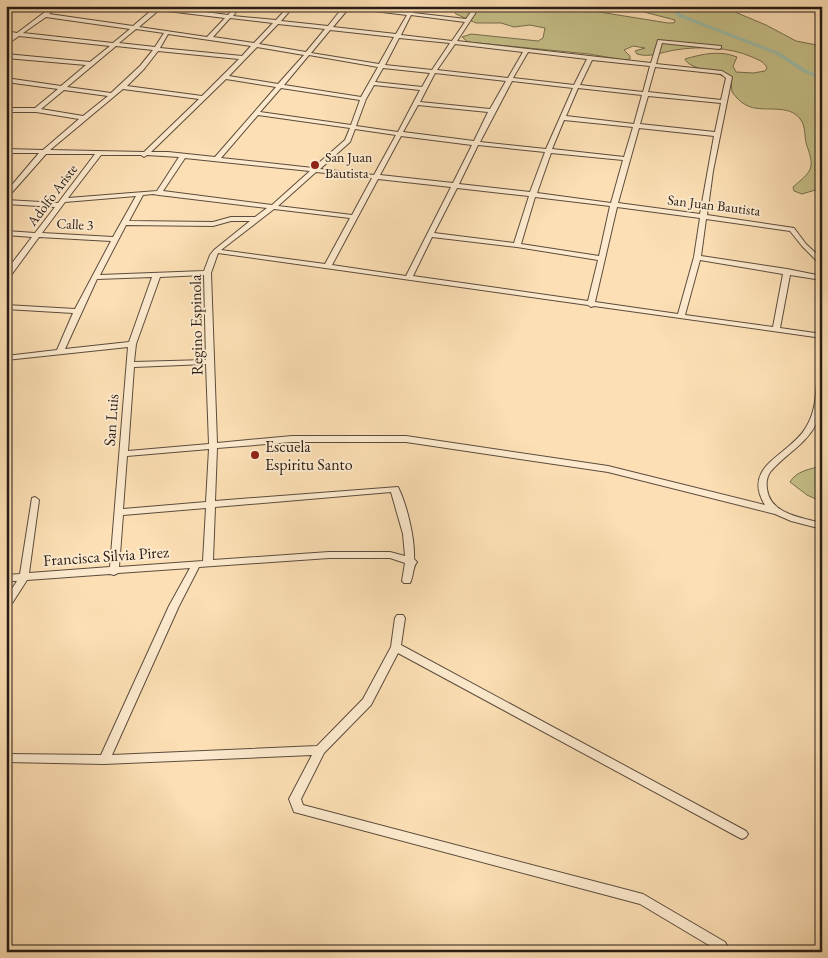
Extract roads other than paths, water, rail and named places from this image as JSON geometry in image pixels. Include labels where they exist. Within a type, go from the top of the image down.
[{"type":"street","points":[[6,44],[56,6]]},
{"type":"street","points":[[136,6],[722,73],[728,77],[724,102],[697,257],[681,316]]},
{"type":"street","points":[[209,38],[239,6]]},
{"type":"street","points":[[144,154],[225,77],[292,6]]},
{"type":"street","points":[[216,160],[347,6],[469,21]]},
{"type":"street","points":[[216,251],[274,206],[348,141],[363,99],[414,6]]},
{"type":"street","points":[[327,267],[423,89],[452,42],[478,6]]},
{"type":"street","points":[[36,110],[159,8]]},
{"type":"street","points":[[45,15],[256,45],[382,66],[724,102]]},
{"type":"street","points":[[6,196],[44,152],[124,87],[157,50],[167,32]]},
{"type":"street","points":[[6,33],[243,58]]},
{"type":"street","points":[[591,305],[614,205],[660,41],[719,47]]},
{"type":"street","points":[[408,279],[492,110],[526,51]]},
{"type":"street","points":[[6,56],[92,64]]},
{"type":"street","points":[[517,244],[531,194],[590,58]]},
{"type":"street","points":[[225,77],[282,84],[363,99]]},
{"type":"street","points":[[6,80],[112,95]]},
{"type":"street","points":[[372,83],[423,89]]},
{"type":"street","points":[[124,87],[203,98]]},
{"type":"street","points":[[416,102],[492,110]]},
{"type":"street","points":[[6,110],[36,110],[84,118]]},
{"type":"street","points":[[257,113],[399,134],[627,159]]},
{"type":"street","points":[[564,118],[717,134]]},
{"type":"street","name":"San Juan Bautista","points":[[6,151],[183,156],[531,194],[792,229]]},
{"type":"street","name":"Adolfo Ariste","points":[[7,273],[99,153]]},
{"type":"street","points":[[159,193],[183,156]]},
{"type":"street","points":[[6,202],[63,202],[159,193],[354,216]]},
{"type":"street","points":[[60,351],[76,311],[114,238],[140,194]]},
{"type":"street","points":[[124,222],[212,224],[231,219],[254,220]]},
{"type":"street","points":[[792,229],[804,245],[822,263]]},
{"type":"street","name":"Calle 3","points":[[6,233],[114,238]]},
{"type":"street","points":[[431,235],[517,244],[601,258]]},
{"type":"street","points":[[216,251],[822,336]]},
{"type":"street","name":"Regino Espinola","points":[[208,564],[213,445],[208,273],[210,262],[216,251]]},
{"type":"street","points":[[697,257],[787,270],[822,278]]},
{"type":"street","points":[[776,330],[787,270]]},
{"type":"street","points":[[95,277],[208,273]]},
{"type":"street","name":"San Luis","points":[[114,572],[132,344],[157,274]]},
{"type":"street","points":[[6,307],[76,311]]},
{"type":"street","points":[[6,358],[132,344]]},
{"type":"street","points":[[130,365],[210,362]]},
{"type":"street","points":[[775,511],[766,500],[762,491],[763,477],[768,470],[797,446],[814,421],[819,404],[822,369]]},
{"type":"street","points":[[123,454],[292,439],[406,438],[608,470],[775,511],[822,526]]},
{"type":"street","points":[[118,512],[395,489],[411,543],[412,562],[408,581]]},
{"type":"street","points":[[6,606],[24,576],[35,500]]},
{"type":"street","name":"Francisca Silvia Pirez","points":[[6,578],[329,556],[390,555],[412,562]]},
{"type":"street","points":[[104,760],[174,606],[196,564]]},
{"type":"street","points":[[400,618],[396,646],[367,702],[320,750],[295,798],[298,809],[643,899],[721,946]]},
{"type":"street","points":[[396,646],[742,834]]},
{"type":"street","points":[[6,758],[104,760],[320,750]]},
{"type":"waterway","points":[[668,6],[681,16],[777,53],[805,71],[822,79]]},
{"type":"place","name":"San Juan Bautista","points":[[315,165]]},
{"type":"place","name":"Escuela Espiritu Santo","points":[[255,455]]}]
